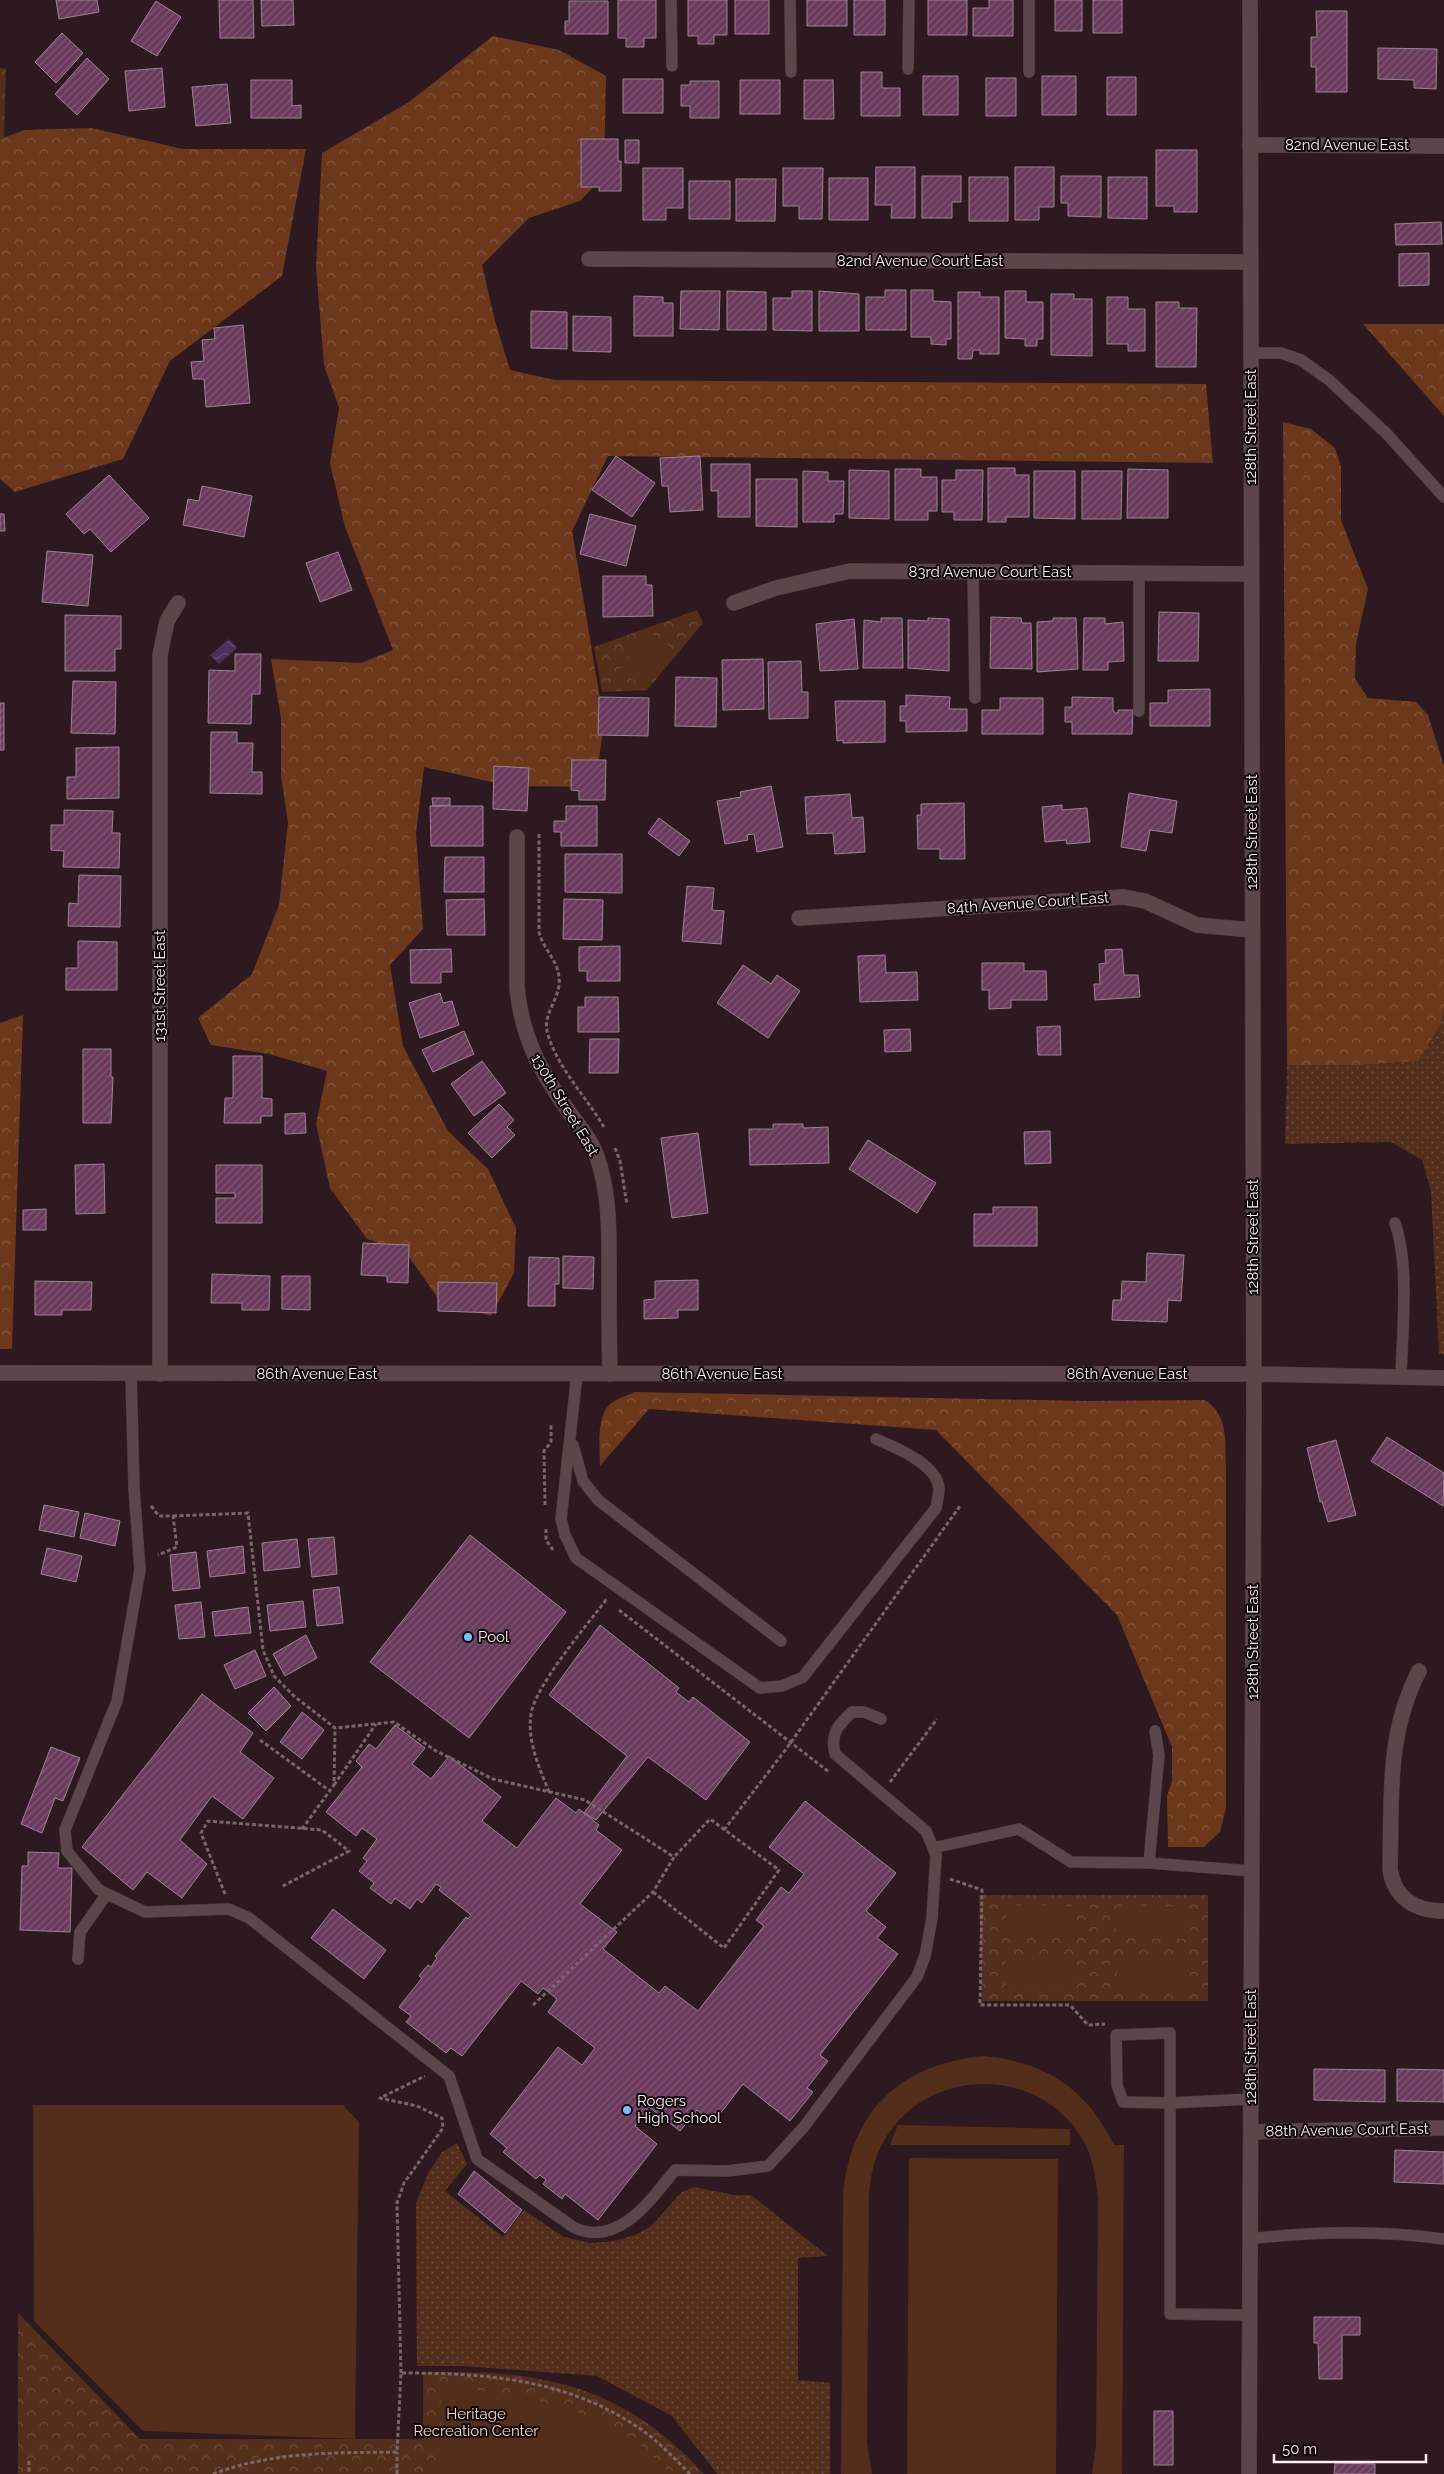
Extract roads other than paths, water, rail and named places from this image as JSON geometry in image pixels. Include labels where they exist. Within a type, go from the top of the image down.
[{"type":"street","name":"128th Street East","points":[[1249,2474],[1254,1374],[1250,0]]},
{"type":"street","name":"82nd Avenue East","points":[[1250,145],[1444,146]]},
{"type":"street","name":"82nd Avenue Court East","points":[[589,259],[1250,262]]},
{"type":"street","name":"83rd Avenue Court East","points":[[734,604],[776,588],[850,571],[1251,574]]},
{"type":"street","name":"131st Street East","points":[[160,1374],[160,654],[167,622],[178,603]]},
{"type":"street","name":"130th Street East","points":[[517,837],[517,988],[520,1013],[526,1036],[537,1062],[595,1152],[606,1194],[608,1212],[610,1374]]},
{"type":"street","name":"84th Avenue Court East","points":[[798,918],[1124,897],[1145,900],[1197,925],[1252,930]]},
{"type":"street","name":"86th Avenue East","points":[[0,1373],[1254,1374],[1444,1378]]},
{"type":"street","points":[[1419,1671],[1402,1710],[1393,1753],[1390,1868],[1394,1886],[1404,1900],[1426,1910],[1444,1911]]},
{"type":"street","name":"88th Avenue Court East","points":[[1250,2132],[1444,2128]]},
{"type":"lane","points":[[671,0],[672,66]]},
{"type":"lane","points":[[790,0],[791,72]]},
{"type":"lane","points":[[908,69],[909,0]]},
{"type":"lane","points":[[1029,0],[1029,72]]},
{"type":"lane","points":[[1250,353],[1281,353],[1301,360],[1329,380],[1386,433],[1444,497]]},
{"type":"lane","points":[[973,572],[975,698]]},
{"type":"lane","points":[[1139,573],[1139,711]]},
{"type":"lane","points":[[1394,1223],[1400,1236],[1403,1268],[1401,1378]]},
{"type":"lane","points":[[131,1374],[134,1488],[140,1570],[116,1701],[65,1830],[67,1851],[98,1889],[145,1912],[229,1910],[249,1918],[449,2076],[477,2159],[573,2227],[584,2232],[619,2228],[647,2206],[675,2170],[727,2171],[768,2166],[803,2128],[918,1977],[925,1956],[932,1918],[936,1855],[926,1831],[835,1754],[832,1742],[834,1732],[852,1712],[864,1712],[881,1719]]},
{"type":"lane","points":[[577,1374],[561,1518],[565,1535],[576,1558],[760,1688],[782,1686],[803,1677],[936,1508],[939,1487],[932,1472],[910,1455],[876,1439]]},
{"type":"lane","points":[[571,1438],[583,1481],[598,1500],[781,1641]]},
{"type":"lane","points":[[1149,1863],[1159,1755],[1155,1731]]},
{"type":"lane","points":[[933,1848],[1019,1829],[1071,1862],[1149,1863],[1252,1871]]},
{"type":"lane","points":[[78,1959],[80,1932],[107,1894]]},
{"type":"lane","points":[[1250,2100],[1170,2103],[1123,2102],[1117,2085],[1116,2035],[1170,2033],[1170,2103],[1170,2314],[1250,2315]]},
{"type":"lane","points":[[1250,2239],[1339,2232],[1383,2233],[1444,2239]]},
{"type":"water","points":[[229,639],[237,648],[219,664],[210,655]]},
{"type":"place","name":"Pool","points":[[468,1637]]},
{"type":"place","name":"Rogers High School","points":[[627,2110]]},
{"type":"park label","name":"Heritage Recreation Center","points":[[476,2422]]}]
